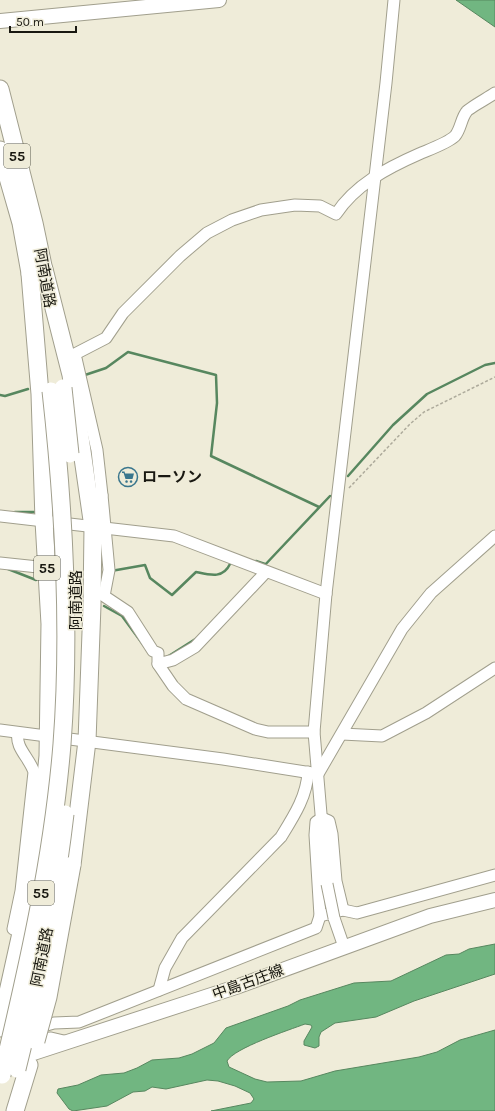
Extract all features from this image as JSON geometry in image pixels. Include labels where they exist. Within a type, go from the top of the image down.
[{"type":"highway","name":"阿南道路","points":[[0,89],[34,223],[37,272],[71,464],[76,546],[76,660],[72,745],[60,860],[46,943],[30,1019],[6,1111]]},
{"type":"highway","name":"阿南道路","points":[[0,150],[37,272]]},
{"type":"highway","name":"55","points":[[15,1111],[48,997],[80,816],[87,741],[92,605],[100,527],[96,497],[71,375],[37,272]]},
{"type":"highway","name":"55","points":[[1,1037],[35,862],[43,805],[49,736],[50,624],[44,521],[37,272]]},
{"type":"highway","name":"阿南道路","points":[[0,1081],[33,940],[51,834],[62,743],[66,616],[65,545],[57,390]]},
{"type":"main road","points":[[0,21],[219,0]]},
{"type":"main road","name":"中島古庄線","points":[[0,1064],[236,987],[430,916],[495,900]]},
{"type":"street","points":[[344,947],[334,918],[327,884],[322,818],[313,773],[314,732],[326,594],[373,179],[386,83],[394,0]]},
{"type":"street","points":[[96,497],[97,450],[75,354],[106,338],[123,313],[180,256],[207,233],[232,220],[261,210],[295,205],[320,206],[336,214],[356,189],[394,165],[431,149],[454,136],[467,109],[481,103],[495,93]]},
{"type":"street","points":[[0,516],[174,536],[262,571],[326,594]]},
{"type":"street","points":[[100,527],[109,573],[104,596],[128,612],[173,686],[186,699],[254,729],[268,732],[314,732]]},
{"type":"street","points":[[159,990],[165,968],[182,938],[281,836],[292,819],[313,773],[342,734],[402,629],[431,593],[495,536]]},
{"type":"street","points":[[0,563],[38,567]]},
{"type":"street","points":[[158,660],[173,660],[195,647],[262,571]]},
{"type":"street","points":[[342,734],[382,736],[426,713],[495,668]]},
{"type":"street","points":[[0,730],[313,773]]},
{"type":"street","points":[[0,989],[21,891],[34,772],[31,762],[18,745],[18,732]]},
{"type":"street","points":[[322,818],[329,821],[332,834],[336,881],[343,910]]},
{"type":"street","points":[[1,1037],[54,1022],[79,1022],[316,928],[320,916],[315,834],[316,822],[322,818]]},
{"type":"street","points":[[320,916],[343,910],[357,913],[495,875]]},
{"type":"street","points":[[1,1037],[51,1038],[68,1042]]},
{"type":"path","points":[[337,496],[346,491],[410,424],[424,412],[495,377]]},
{"type":"shaded area","points":[[456,0],[495,0],[495,27]]},
{"type":"shaded area","points":[[495,944],[495,974],[414,1001],[376,1017],[335,1023],[321,1032],[319,1037],[319,1046],[315,1048],[304,1045],[304,1041],[312,1027],[311,1025],[305,1024],[251,1045],[232,1056],[227,1061],[229,1067],[255,1079],[267,1082],[301,1081],[335,1071],[419,1057],[437,1052],[460,1040],[495,1030],[495,1111],[211,1111],[251,1103],[254,1099],[250,1093],[235,1086],[218,1081],[207,1080],[166,1089],[152,1087],[145,1091],[133,1092],[107,1106],[73,1111],[69,1109],[57,1093],[58,1089],[78,1085],[101,1075],[124,1073],[152,1060],[179,1058],[192,1054],[214,1043],[226,1028],[288,1006],[300,1000],[354,983],[391,981],[446,955],[459,954],[469,949]]},
{"type":"waterway","points":[[85,375],[106,368],[128,352],[216,375],[217,403],[211,456],[319,507]]},
{"type":"waterway","points":[[348,476],[393,425],[427,394],[485,365],[495,363]]},
{"type":"waterway","points":[[0,395],[5,396],[28,389]]},
{"type":"waterway","points":[[263,567],[330,496]]},
{"type":"waterway","points":[[15,512],[38,512]]},
{"type":"waterway","points":[[256,561],[265,564]]},
{"type":"waterway","points":[[111,571],[145,565],[150,578],[172,595],[196,572],[216,575],[224,572],[230,564]]},
{"type":"waterway","points":[[8,569],[36,580]]},
{"type":"waterway","points":[[104,606],[122,616],[150,654]]},
{"type":"waterway","points":[[167,657],[197,638]]},
{"type":"place","name":"ローソン","points":[[128,477]]}]
